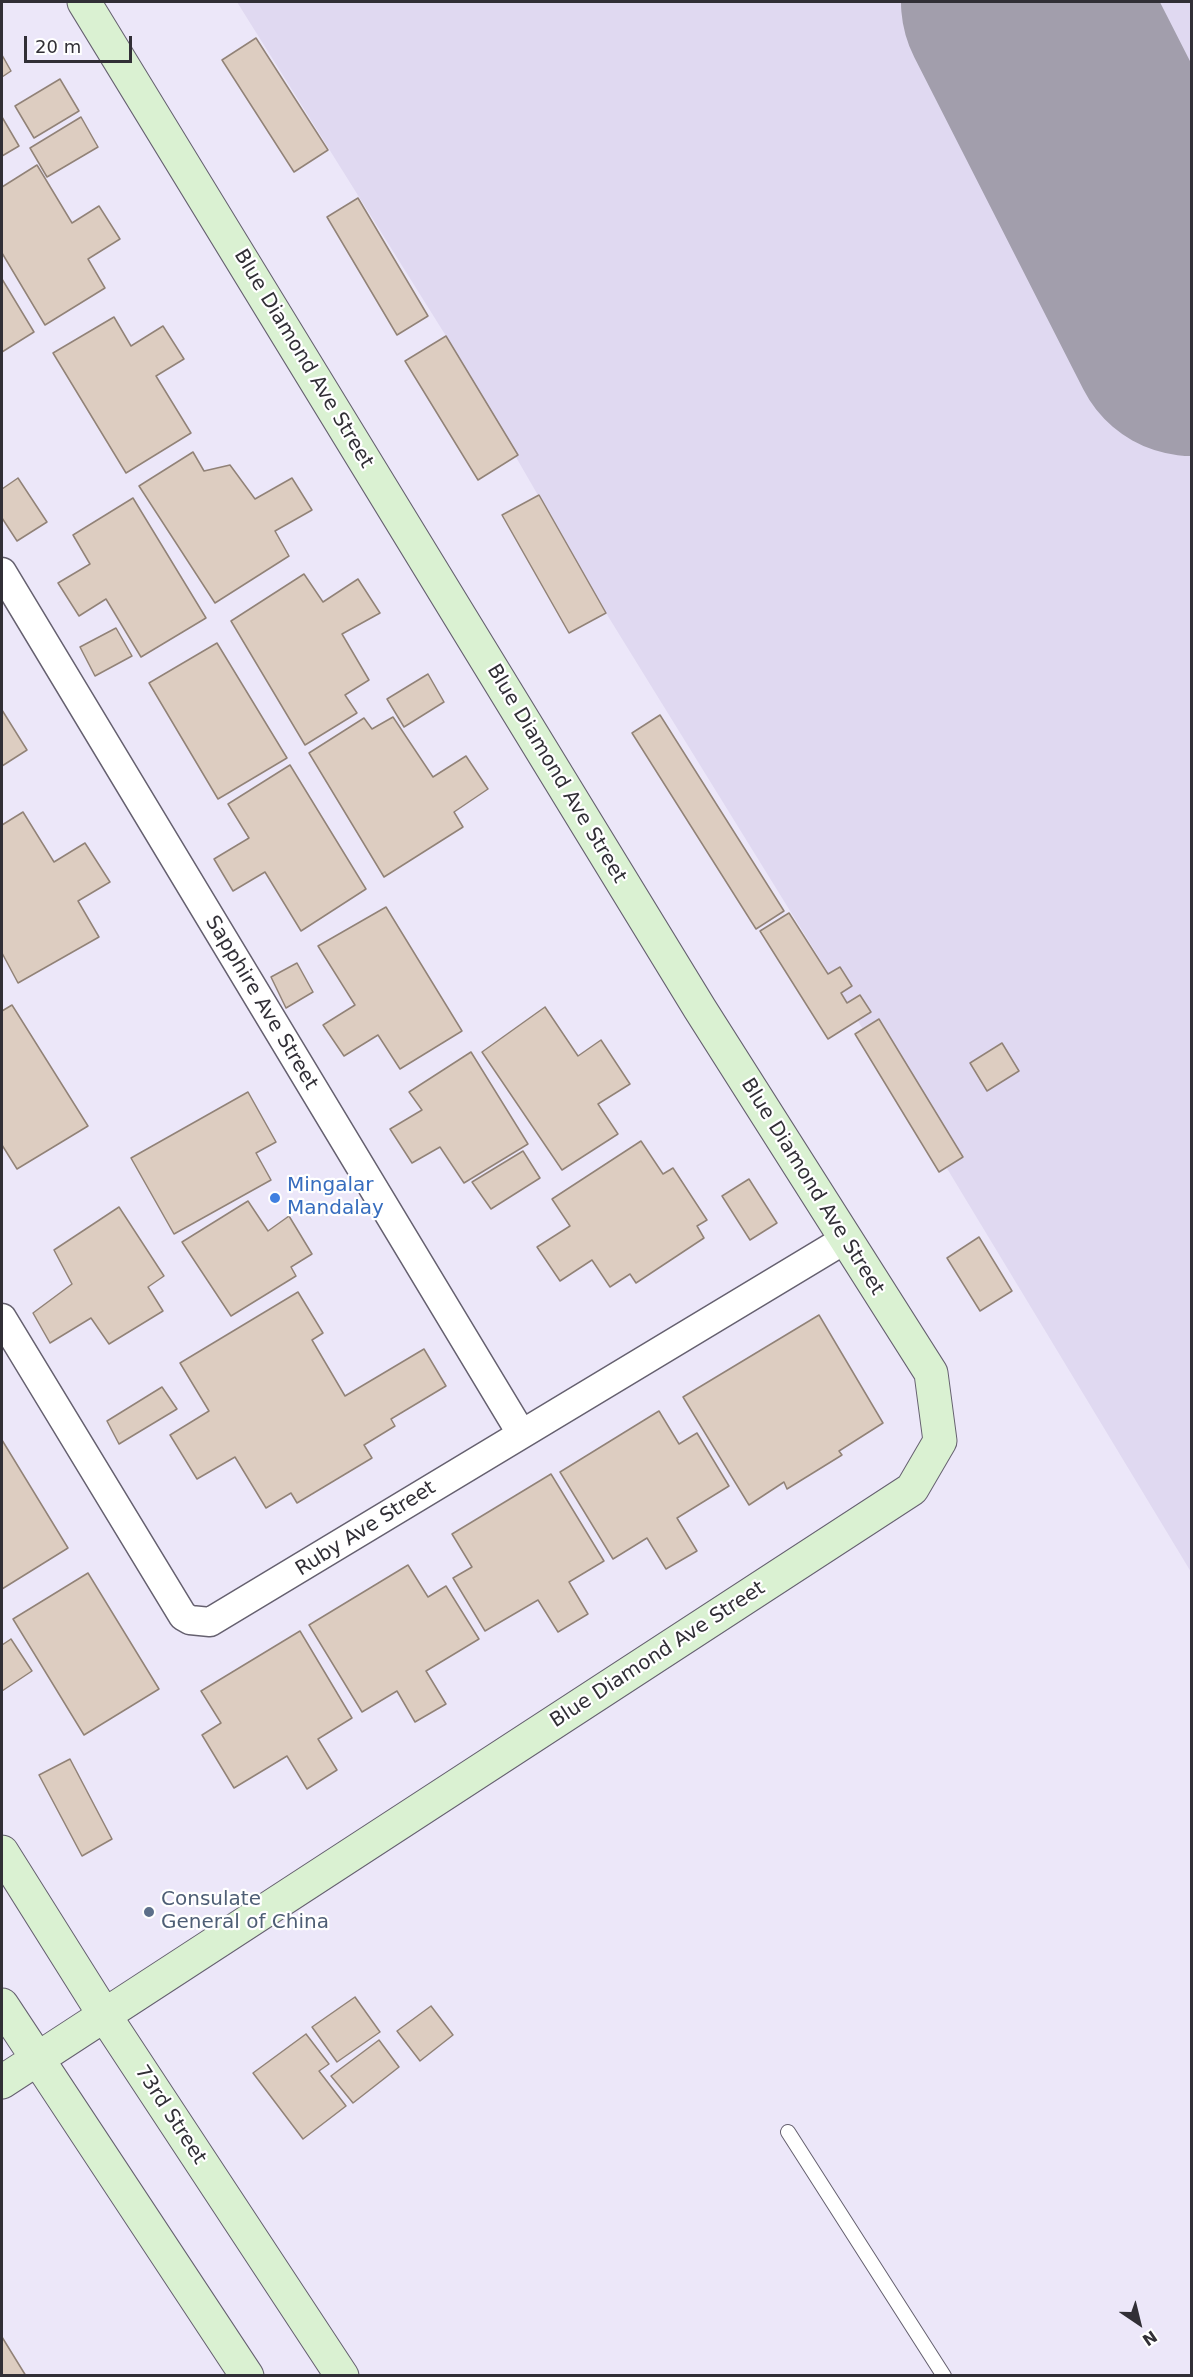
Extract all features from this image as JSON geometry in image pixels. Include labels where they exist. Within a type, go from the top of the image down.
[{"type":"street","name":"Blue Diamond Ave Street","points":[[2,2082],[912,1489],[940,1441],[931,1373],[844,1240],[687,989],[84,2]]},
{"type":"street","name":"Sapphire Ave Street","points":[[2,572],[521,1433]]},
{"type":"street","name":"Ruby Ave Street","points":[[2,1318],[183,1616],[190,1620],[210,1622],[223,1617],[521,1433],[844,1240]]},
{"type":"street","name":"73rd Street","points":[[2,1852],[105,2016],[342,2376]]},
{"type":"street","points":[[2,2005],[35,2060],[247,2376]]},
{"type":"lane","points":[[788,2132],[944,2376]]},
{"type":"shaded area","points":[[237,2],[1191,2],[1191,1572],[847,1003],[606,613],[446,336]]},
{"type":"building","points":[[256,38],[328,150],[294,172],[222,60]]},
{"type":"building","points":[[2,55],[11,71],[2,77]]},
{"type":"building","points":[[60,79],[79,111],[34,138],[15,106]]},
{"type":"building","points":[[2,117],[19,146],[2,156]]},
{"type":"building","points":[[81,117],[98,147],[47,177],[30,148]]},
{"type":"building","points":[[37,165],[72,223],[99,206],[120,239],[88,259],[105,288],[45,325],[2,253],[2,187]]},
{"type":"building","points":[[358,198],[428,316],[397,335],[327,217]]},
{"type":"building","points":[[2,279],[34,332],[2,352]]},
{"type":"building","points":[[114,317],[131,346],[163,326],[184,359],[156,376],[191,433],[126,473],[53,353]]},
{"type":"building","points":[[446,336],[518,455],[478,480],[405,361]]},
{"type":"building","points":[[193,452],[204,471],[230,465],[255,499],[292,478],[312,510],[275,531],[289,556],[215,603],[139,486]]},
{"type":"building","points":[[18,478],[47,522],[17,541],[2,518],[2,489]]},
{"type":"building","points":[[539,495],[606,613],[569,633],[502,515]]},
{"type":"building","points":[[133,498],[206,618],[141,657],[106,599],[79,616],[58,583],[90,564],[73,535]]},
{"type":"building","points":[[304,574],[323,602],[358,579],[380,613],[342,634],[369,680],[345,695],[357,713],[305,745],[231,621]]},
{"type":"building","points":[[116,628],[132,656],[95,676],[80,647]]},
{"type":"building","points":[[217,643],[287,758],[218,799],[149,683]]},
{"type":"building","points":[[428,674],[444,702],[404,727],[387,699]]},
{"type":"building","points":[[2,710],[27,750],[2,766]]},
{"type":"building","points":[[660,715],[784,911],[756,929],[632,733]]},
{"type":"building","points":[[393,717],[433,777],[466,756],[488,789],[454,812],[463,827],[384,877],[309,753],[364,718],[372,729]]},
{"type":"building","points":[[290,765],[366,889],[301,931],[265,872],[233,891],[214,859],[249,838],[228,804]]},
{"type":"building","points":[[23,812],[54,862],[85,843],[110,882],[78,901],[99,937],[18,983],[2,953],[2,825]]},
{"type":"building","points":[[386,907],[462,1031],[400,1069],[378,1035],[344,1056],[323,1025],[355,1005],[318,946]]},
{"type":"building","points":[[789,913],[828,974],[840,967],[852,986],[841,993],[847,1003],[860,995],[871,1012],[828,1039],[760,931]]},
{"type":"building","points":[[297,963],[313,992],[286,1008],[271,977]]},
{"type":"building","points":[[12,1005],[88,1126],[17,1169],[2,1145],[2,1011]]},
{"type":"building","points":[[545,1007],[578,1056],[601,1040],[630,1084],[598,1104],[618,1134],[562,1170],[482,1052]]},
{"type":"building","points":[[879,1019],[963,1157],[939,1172],[855,1034]]},
{"type":"building","points":[[1002,1043],[1019,1071],[987,1091],[970,1063]]},
{"type":"building","points":[[471,1052],[528,1144],[464,1183],[440,1147],[412,1163],[390,1129],[422,1110],[409,1092]]},
{"type":"building","points":[[248,1092],[276,1142],[256,1153],[271,1180],[174,1234],[131,1158]]},
{"type":"building","points":[[641,1141],[663,1174],[673,1168],[707,1220],[697,1226],[704,1238],[636,1283],[630,1274],[610,1287],[592,1260],[560,1281],[537,1247],[570,1226],[552,1199]]},
{"type":"building","points":[[523,1151],[540,1178],[491,1209],[472,1182]]},
{"type":"building","points":[[749,1179],[777,1223],[750,1240],[722,1196]]},
{"type":"building","points":[[248,1201],[268,1231],[289,1216],[312,1254],[291,1267],[296,1276],[231,1316],[182,1242]]},
{"type":"building","points":[[119,1207],[164,1276],[148,1287],[163,1311],[109,1344],[91,1318],[50,1343],[33,1313],[72,1284],[54,1250]]},
{"type":"building","points":[[979,1237],[1012,1291],[980,1311],[947,1258]]},
{"type":"building","points":[[298,1292],[323,1333],[312,1340],[345,1396],[424,1349],[446,1386],[391,1419],[395,1426],[364,1445],[372,1458],[297,1503],[291,1493],[266,1508],[235,1457],[197,1479],[170,1435],[209,1411],[180,1363]]},
{"type":"building","points":[[819,1315],[883,1423],[839,1451],[842,1455],[787,1489],[784,1482],[749,1505],[683,1397]]},
{"type":"building","points":[[162,1387],[177,1409],[119,1444],[107,1421]]},
{"type":"building","points":[[659,1411],[679,1444],[697,1433],[729,1486],[677,1518],[697,1551],[666,1569],[647,1538],[613,1559],[560,1472]]},
{"type":"building","points":[[2,1440],[68,1548],[2,1589]]},
{"type":"building","points":[[551,1474],[604,1561],[569,1582],[588,1614],[558,1632],[538,1600],[485,1631],[453,1578],[472,1567],[452,1534]]},
{"type":"building","points":[[408,1565],[428,1597],[446,1586],[479,1639],[426,1671],[446,1704],[415,1722],[397,1691],[362,1712],[309,1625]]},
{"type":"building","points":[[88,1573],[159,1689],[84,1735],[13,1619]]},
{"type":"building","points":[[300,1631],[352,1718],[318,1739],[337,1770],[307,1789],[287,1756],[234,1788],[202,1735],[221,1723],[201,1691]]},
{"type":"building","points":[[11,1639],[32,1671],[2,1691],[2,1645]]},
{"type":"building","points":[[70,1759],[112,1839],[82,1856],[39,1775]]},
{"type":"building","points":[[355,1997],[380,2032],[337,2062],[312,2027]]},
{"type":"building","points":[[431,2006],[453,2035],[420,2061],[397,2031]]},
{"type":"building","points":[[306,2034],[329,2064],[319,2071],[346,2106],[303,2139],[253,2073]]},
{"type":"building","points":[[379,2040],[399,2067],[353,2103],[331,2076]]},
{"type":"building","points":[[2,2337],[26,2376],[2,2376]]},
{"type":"runway","points":[[1023,2],[1192,334]]},
{"type":"place","name":"Mingalar Mandalay","points":[[275,1198]]},
{"type":"place","name":"Consulate General of China","points":[[149,1912]]}]
